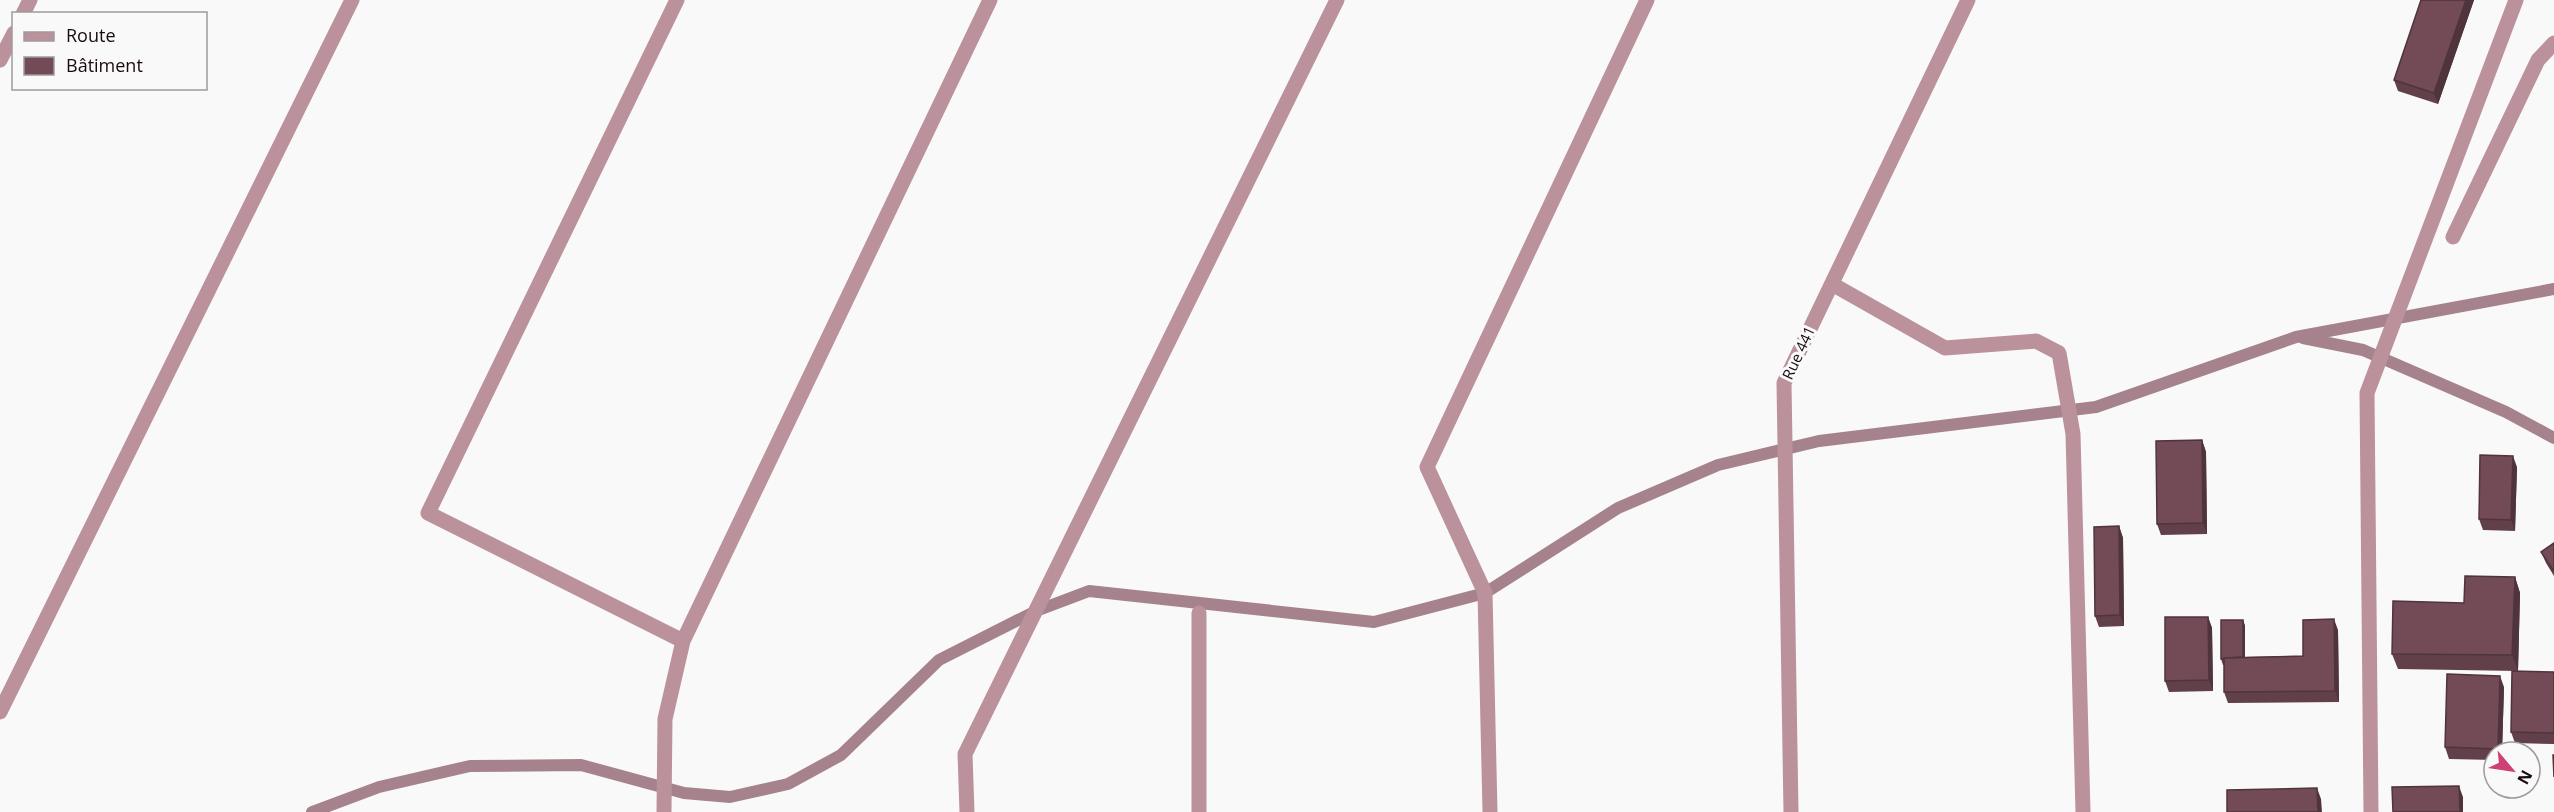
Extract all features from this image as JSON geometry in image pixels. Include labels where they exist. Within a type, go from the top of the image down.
[{"type":"street","points":[[0,712],[352,0]]},
{"type":"street","points":[[677,0],[428,513],[683,640]]},
{"type":"street","points":[[664,812],[665,719],[683,640],[990,0]]},
{"type":"street","points":[[967,812],[965,754],[1337,0]]},
{"type":"street","points":[[1490,812],[1485,593],[1427,466],[1647,0]]},
{"type":"street","name":"Rue 441","points":[[1791,812],[1784,383],[1968,0]]},
{"type":"street","points":[[2371,812],[2367,393],[2516,0]]},
{"type":"street","points":[[0,60],[12,37]]},
{"type":"street","points":[[2452,237],[2538,60],[2554,43]]},
{"type":"street","points":[[1832,284],[1945,348],[2036,341],[2059,353],[2073,434],[2083,812]]},
{"type":"street","points":[[1199,613],[1199,812]]},
{"type":"building","points":[[2421,0],[2466,0],[2434,93],[2394,80]]},
{"type":"building","points":[[2202,440],[2203,523],[2157,524],[2156,441]]},
{"type":"building","points":[[2480,455],[2513,456],[2511,520],[2479,519]]},
{"type":"building","points":[[2119,526],[2120,615],[2095,616],[2094,527]]},
{"type":"building","points":[[2554,543],[2554,571],[2541,552]]},
{"type":"building","points":[[2465,576],[2515,577],[2512,655],[2392,654],[2393,601],[2464,603]]},
{"type":"building","points":[[2165,617],[2208,617],[2209,680],[2165,681]]},
{"type":"building","points":[[2334,619],[2335,691],[2224,692],[2224,658],[2303,656],[2303,620]]},
{"type":"building","points":[[2221,620],[2243,620],[2243,657],[2221,659]]},
{"type":"building","points":[[2512,671],[2554,672],[2554,733],[2511,732]]},
{"type":"building","points":[[2447,674],[2500,676],[2498,740],[2482,740],[2482,748],[2445,747]]},
{"type":"building","points":[[2459,786],[2460,812],[2393,812],[2392,787]]},
{"type":"building","points":[[2317,788],[2318,812],[2227,812],[2227,790]]},
{"type":"waterway","points":[[312,812],[379,787],[470,766],[581,765],[684,793],[730,797],[788,784],[841,755],[939,660],[1036,611],[1089,591],[1374,622],[1485,593],[1618,508],[1718,465],[1819,441],[2096,407],[2296,337],[2554,289]]},
{"type":"waterway","points":[[2303,338],[2363,350],[2506,412],[2554,438]]}]
